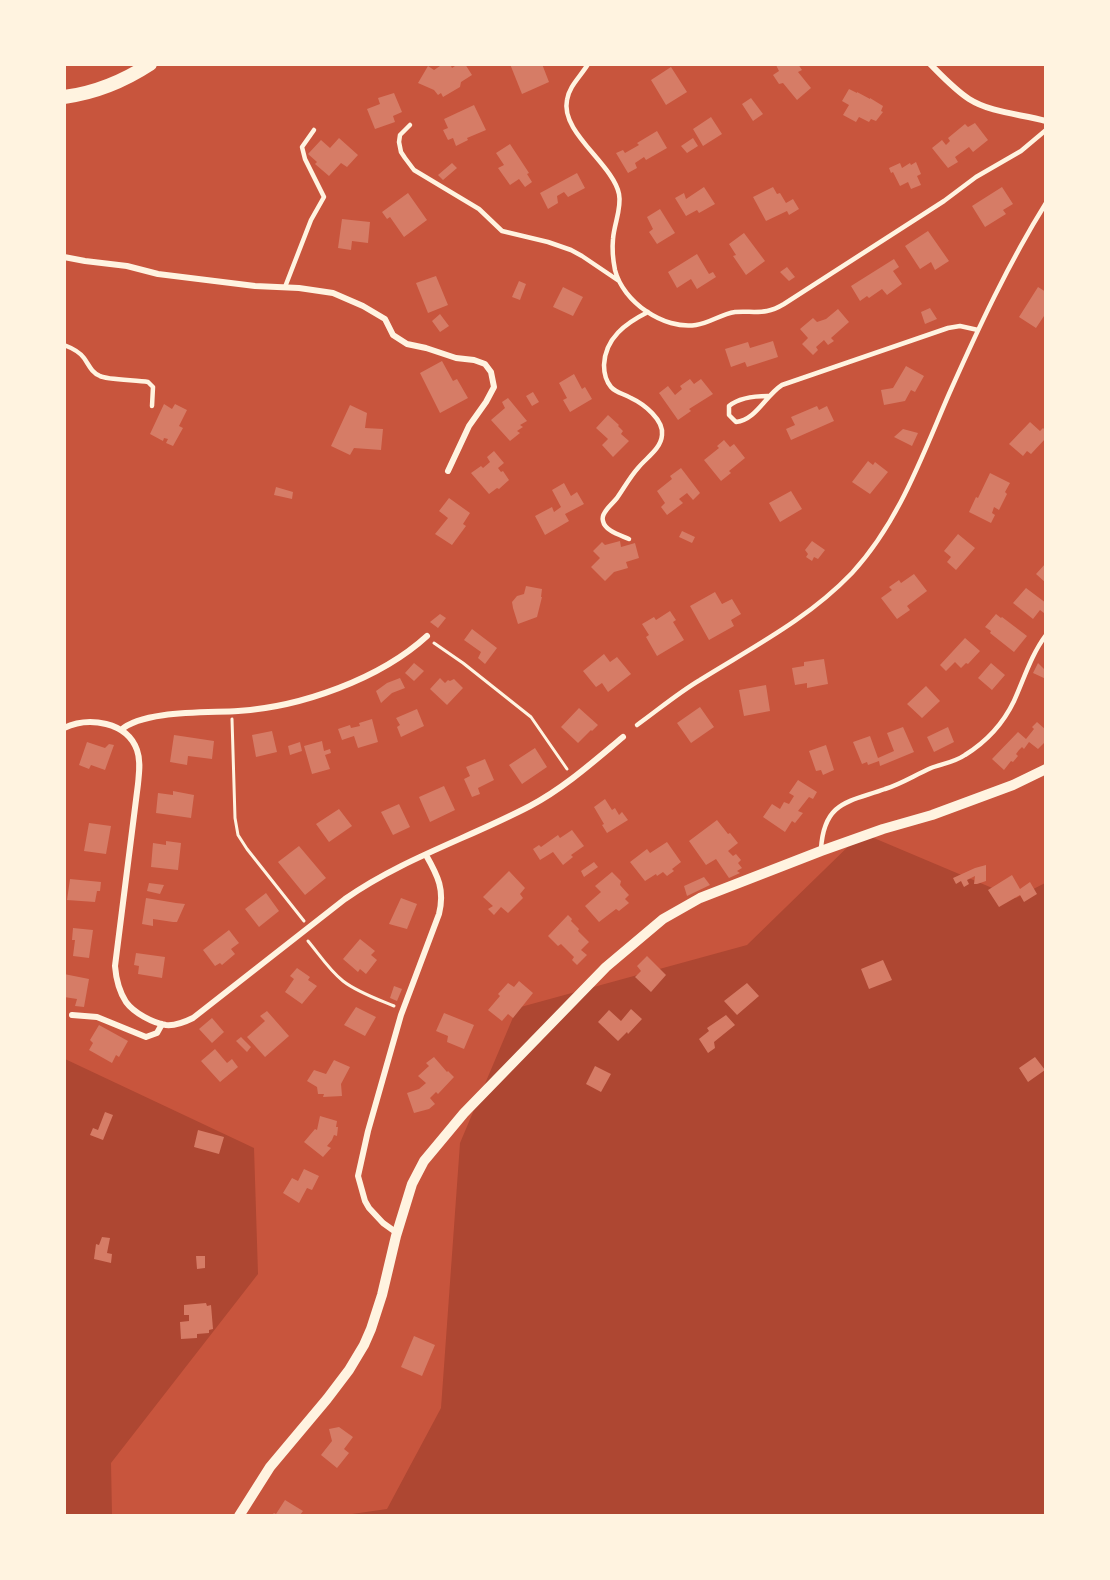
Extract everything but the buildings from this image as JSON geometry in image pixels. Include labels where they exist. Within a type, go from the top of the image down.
[{"type":"main road","points":[[64,98],[109,86],[133,76],[150,64]]},
{"type":"street","points":[[930,64],[967,98],[976,103],[996,110],[1046,120]]},
{"type":"street","points":[[64,256],[127,266],[158,274],[333,293],[385,319],[393,335],[407,344],[485,364],[491,372],[494,387],[470,426],[448,471]]},
{"type":"street","points":[[121,730],[147,718],[249,710],[299,700],[336,689],[371,674],[397,659],[426,637]]},
{"type":"street","points":[[64,728],[78,723],[95,722],[113,725],[133,742],[137,749],[140,768],[120,918],[116,975],[127,1003],[142,1015],[168,1025],[193,1018],[364,885],[530,806],[573,778],[623,737]]},
{"type":"street","points":[[239,1515],[270,1467],[327,1399],[364,1345],[382,1294],[412,1184],[430,1153],[464,1113],[615,958],[663,919],[700,898],[821,851],[1003,789],[1046,769]]},
{"type":"street","points":[[397,1233],[383,1223],[369,1208],[358,1176],[368,1131],[403,1010],[442,903],[439,882],[426,855]]},
{"type":"street","points":[[72,1016],[97,1017],[146,1037],[157,1033],[162,1024]]},
{"type":"lane","points":[[588,64],[569,93],[566,101],[567,109],[574,127],[612,178],[619,193],[619,210],[612,240],[614,263],[619,281],[624,291],[648,312],[672,323],[694,326],[731,313],[768,311],[784,304],[944,201],[976,177],[1021,151],[1046,130]]},
{"type":"lane","points":[[410,125],[400,135],[399,142],[401,152],[414,170],[479,209],[502,231],[571,250],[619,281]]},
{"type":"lane","points":[[285,287],[311,220],[324,197],[305,159],[302,147],[314,130]]},
{"type":"lane","points":[[637,725],[697,682],[761,644],[815,607],[854,571],[898,508],[1000,284],[1046,203]]},
{"type":"lane","points":[[629,539],[607,528],[603,518],[604,513],[636,469],[658,446],[662,440],[662,429],[657,419],[638,401],[611,387],[605,375],[604,361],[609,342],[614,336],[648,312]]},
{"type":"lane","points":[[768,396],[735,402],[729,406],[729,415],[736,422],[748,418],[768,396],[790,382],[948,328],[960,326],[978,330]]},
{"type":"lane","points":[[64,345],[84,357],[90,369],[106,379],[132,379],[148,382],[153,387],[152,406]]},
{"type":"lane","points":[[821,851],[825,826],[840,805],[960,759],[987,739],[1013,704],[1029,664],[1046,635]]},
{"type":"path","points":[[426,637],[531,717],[573,778]]},
{"type":"path","points":[[232,711],[235,818],[238,835],[309,927]]},
{"type":"path","points":[[301,933],[343,981],[403,1010]]},
{"type":"shaded area","points":[[862,833],[1016,898],[1045,883],[1045,1515],[338,1516],[387,1509],[441,1408],[460,1143],[517,1008],[747,945]]},
{"type":"shaded area","points":[[65,1059],[254,1148],[258,1274],[111,1463],[112,1515],[65,1516]]}]
